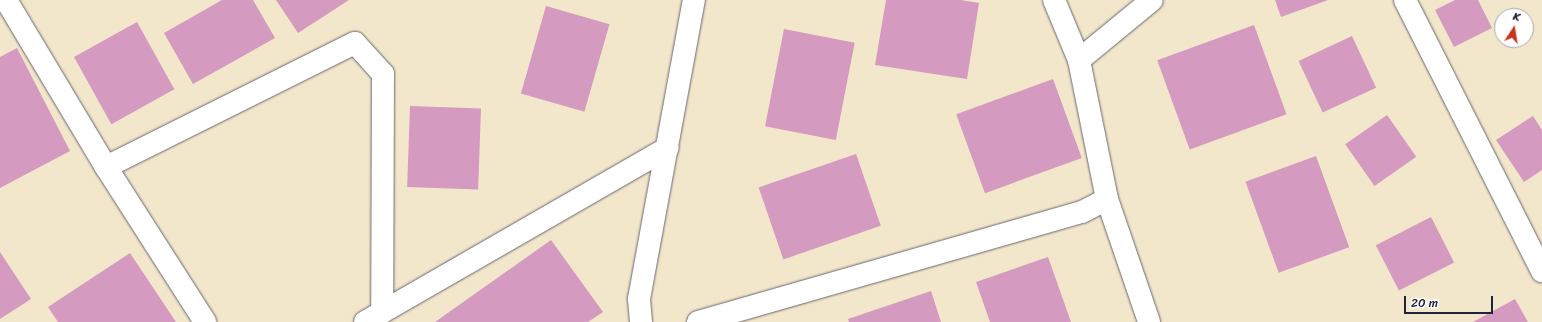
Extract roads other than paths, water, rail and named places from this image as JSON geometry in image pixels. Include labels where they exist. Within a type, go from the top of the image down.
[{"type":"street","points":[[6,0],[106,167],[205,322]]},
{"type":"street","points":[[641,322],[640,299],[694,0]]},
{"type":"street","points":[[1054,0],[1079,60],[1107,199],[1149,322]]},
{"type":"street","points":[[1079,60],[1152,0]]},
{"type":"street","points":[[1405,0],[1542,271]]},
{"type":"street","points":[[106,167],[355,43],[383,74],[374,317]]},
{"type":"street","points":[[374,317],[667,148]]},
{"type":"street","points":[[698,322],[1082,212],[1107,199]]}]
